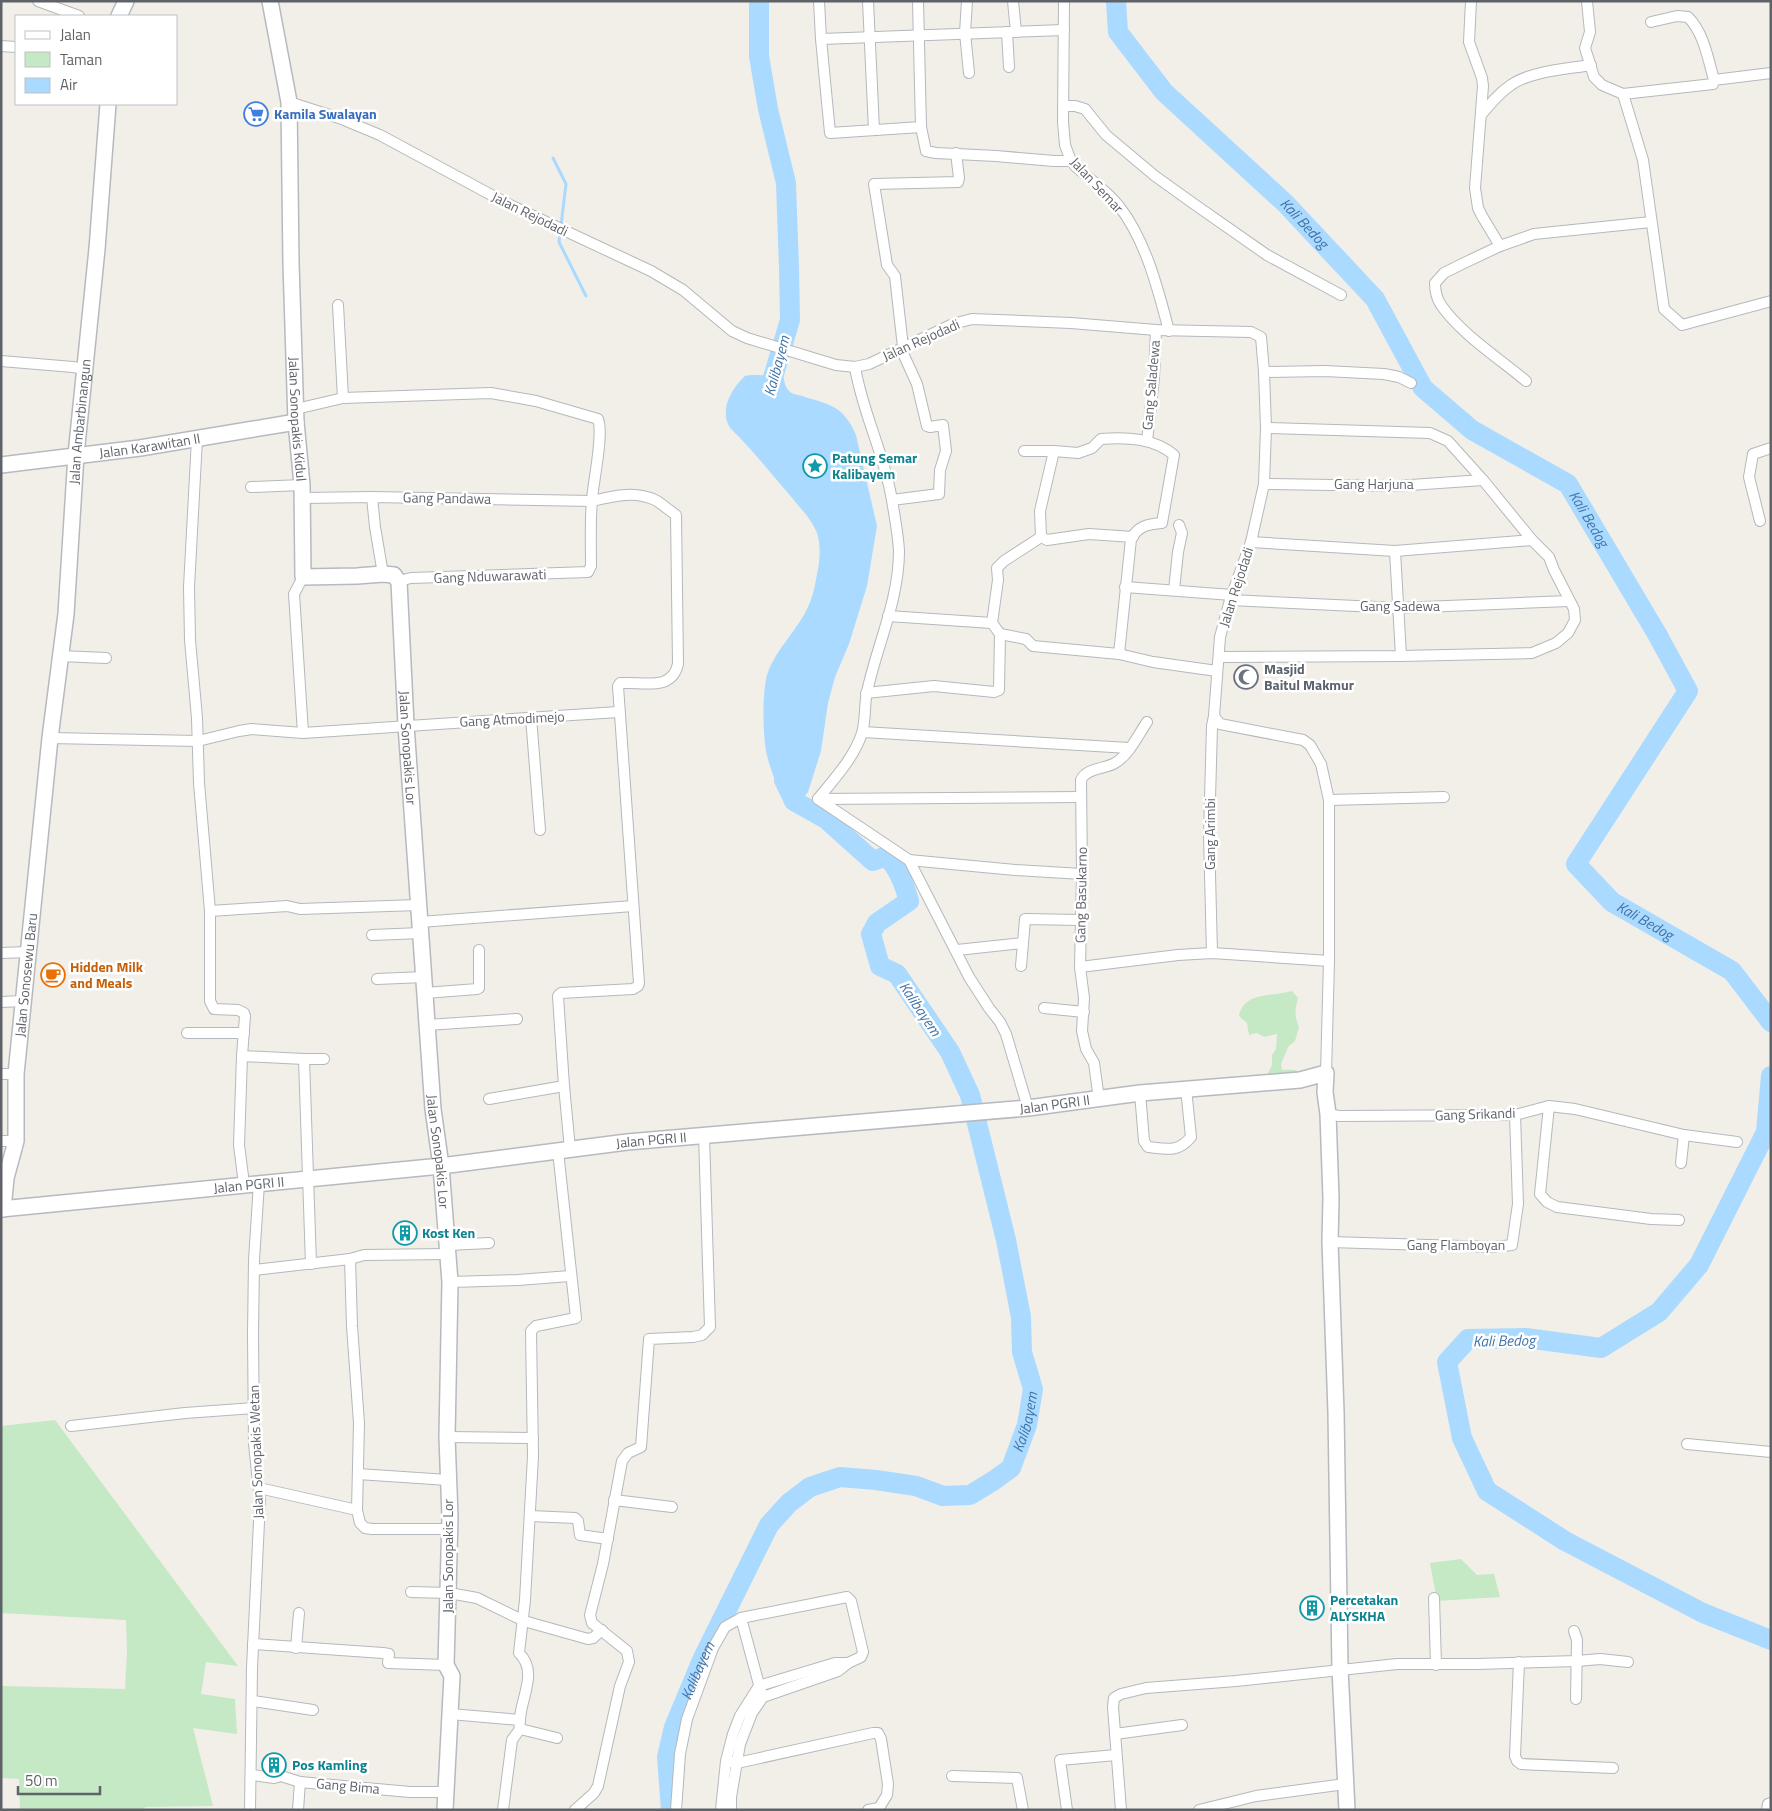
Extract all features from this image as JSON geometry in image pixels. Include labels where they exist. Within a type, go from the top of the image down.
[{"type":"street","points":[[38,1],[76,15]]},
{"type":"street","points":[[119,15],[126,1]]},
{"type":"street","name":"Jalan Sonopakis Kidul","points":[[270,1],[289,102],[290,263],[296,416],[302,492],[303,577],[294,594],[303,732]]},
{"type":"street","points":[[820,1],[821,39],[830,133],[921,127]]},
{"type":"street","points":[[868,1],[874,130]]},
{"type":"street","points":[[918,1],[921,127],[926,150],[936,153],[1072,161]]},
{"type":"street","points":[[967,1],[965,33],[969,74]]},
{"type":"street","points":[[1009,67],[1013,1]]},
{"type":"street","name":"Jalan Semar","points":[[1064,1],[1063,106],[1065,145],[1072,161],[1117,204],[1132,226],[1141,244],[1160,295],[1169,331]]},
{"type":"street","points":[[1471,1],[1469,42],[1482,78],[1481,115],[1475,179],[1476,200],[1482,216],[1500,246]]},
{"type":"street","points":[[1587,1],[1590,32],[1585,48],[1594,78],[1602,85],[1623,94],[1713,84],[1714,80],[1771,73]]},
{"type":"street","points":[[1651,22],[1677,16],[1688,17],[1695,24],[1701,37],[1714,80]]},
{"type":"street","points":[[821,39],[1064,30]]},
{"type":"street","points":[[1,46],[15,47]]},
{"type":"street","points":[[1481,115],[1501,92],[1517,82],[1536,75],[1591,64]]},
{"type":"street","points":[[1623,94],[1644,160],[1664,308],[1682,325],[1771,301]]},
{"type":"street","name":"Jalan Rejodadi","points":[[289,102],[339,118],[380,135],[510,205],[668,280],[693,298],[732,331],[836,365],[855,367],[869,364],[953,324],[972,319],[1070,323],[1169,331],[1252,332],[1257,334],[1261,337],[1264,372],[1266,428],[1264,484],[1251,542],[1231,598],[1220,637],[1214,716]]},
{"type":"street","name":"Jalan Ambarbinangun","points":[[50,738],[66,614],[76,455],[97,249],[108,105]]},
{"type":"street","points":[[1063,106],[1076,106],[1085,109],[1106,135],[1149,172],[1267,255],[1341,295]]},
{"type":"street","points":[[892,500],[938,494],[940,470],[946,451],[943,425],[927,426],[917,384],[902,348],[894,276],[887,266],[874,184],[958,182],[956,153]]},
{"type":"street","points":[[1526,381],[1460,325],[1441,305],[1435,290],[1435,283],[1444,273],[1500,246],[1534,234],[1651,222]]},
{"type":"street","points":[[338,305],[343,398]]},
{"type":"street","name":"Gang Saladewa","points":[[1147,440],[1154,378],[1156,330]]},
{"type":"street","points":[[1,361],[85,369]]},
{"type":"street","points":[[818,799],[848,762],[863,732],[866,693],[896,584],[898,551],[892,500],[883,461],[860,396],[855,367]]},
{"type":"street","points":[[1264,372],[1325,371],[1384,374],[1399,377],[1411,383]]},
{"type":"street","points":[[296,416],[343,398],[492,393],[536,401],[594,417],[598,419],[600,425],[592,501]]},
{"type":"street","name":"Jalan Karawitan II","points":[[1,465],[197,439],[296,416]]},
{"type":"street","points":[[1219,657],[1532,653],[1556,643],[1568,633],[1575,620],[1574,609],[1549,557],[1532,540],[1448,441],[1430,433],[1266,428]]},
{"type":"street","points":[[1024,451],[1078,453],[1092,448],[1101,439],[1117,438],[1147,440],[1169,450],[1174,455],[1162,523],[1142,527],[1136,530],[1132,537],[1119,654]]},
{"type":"street","points":[[197,439],[189,587],[190,640],[198,741],[199,783],[210,911],[212,1007],[216,1010],[242,1011],[245,1016],[239,1145],[244,1184]]},
{"type":"street","points":[[1760,521],[1749,476],[1752,454],[1771,448]]},
{"type":"street","points":[[1041,537],[1040,511],[1054,451]]},
{"type":"street","name":"Gang Harjuna","points":[[1264,484],[1396,486],[1483,480]]},
{"type":"street","name":"Gang Pandawa","points":[[251,487],[372,497],[592,501],[614,496],[642,496],[660,503],[676,515],[678,664],[672,677],[662,682],[620,683],[618,686],[618,712]]},
{"type":"street","points":[[372,497],[383,574]]},
{"type":"street","name":"Gang Nduwarawati","points":[[399,582],[411,578],[588,572],[590,569],[592,501]]},
{"type":"street","points":[[1174,590],[1182,532],[1179,525]]},
{"type":"street","points":[[1041,537],[1047,540],[1089,534],[1132,537]]},
{"type":"street","points":[[866,693],[934,686],[994,692],[999,690],[1000,634],[992,622],[998,580],[996,568],[1041,537]]},
{"type":"street","points":[[1251,542],[1395,551],[1532,540]]},
{"type":"street","points":[[1395,551],[1401,656]]},
{"type":"street","points":[[303,577],[383,574],[394,575],[399,582]]},
{"type":"street","name":"Jalan Sonopakis Lor","points":[[399,582],[418,905],[433,1109],[441,1166],[450,1282],[447,1437],[449,1593],[446,1665],[452,1676],[446,1810]]},
{"type":"street","name":"Gang Sadewa","points":[[1125,587],[1174,590],[1231,598],[1399,608],[1569,602]]},
{"type":"street","points":[[888,616],[992,622]]},
{"type":"street","points":[[1000,634],[1026,639],[1033,646],[1119,654],[1153,662],[1218,671]]},
{"type":"street","points":[[60,656],[106,658]]},
{"type":"street","points":[[503,1810],[512,1740],[520,1725],[528,1674],[526,1659],[520,1653],[524,1621],[534,1438],[531,1331],[536,1326],[576,1318],[570,1276],[564,1150],[564,1086],[558,996],[561,993],[633,989],[638,986],[618,712]]},
{"type":"street","name":"Gang Atmodimejo","points":[[406,725],[618,712]]},
{"type":"street","points":[[1214,716],[1220,724],[1303,740],[1310,746],[1321,764],[1329,800],[1329,961],[1325,1092],[1328,1114],[1331,1215],[1330,1242],[1336,1412],[1340,1669],[1347,1810]]},
{"type":"street","name":"Gang Arimbi","points":[[1212,953],[1209,835],[1212,726],[1214,716]]},
{"type":"street","points":[[531,717],[540,830]]},
{"type":"street","name":"Gang Basukarno","points":[[1099,1099],[1094,1062],[1086,1049],[1082,1031],[1084,998],[1080,967],[1082,874],[1080,780],[1082,776],[1118,762],[1147,722]]},
{"type":"street","points":[[50,738],[198,741],[239,730],[303,732],[406,725]]},
{"type":"street","points":[[863,732],[1129,748]]},
{"type":"street","name":"Jalan Sonosewu Baru","points":[[2,1209],[8,1141],[9,1074],[24,1001],[50,738]]},
{"type":"street","points":[[818,799],[1080,796]]},
{"type":"street","points":[[1329,800],[1444,797]]},
{"type":"street","points":[[818,799],[909,860],[957,950],[969,977],[1000,1022],[1006,1034],[1028,1108]]},
{"type":"street","points":[[909,860],[1082,874]]},
{"type":"street","points":[[210,911],[287,906],[300,908],[418,905]]},
{"type":"street","points":[[372,935],[420,927],[633,906]]},
{"type":"street","points":[[1021,966],[1025,919],[1080,920]]},
{"type":"street","points":[[957,950],[1023,943]]},
{"type":"street","points":[[425,993],[480,988],[479,950]]},
{"type":"street","points":[[1,953],[28,952]]},
{"type":"street","points":[[1080,967],[1178,955],[1212,953],[1329,961]]},
{"type":"street","points":[[377,979],[424,977]]},
{"type":"street","points":[[1,1002],[24,1001]]},
{"type":"street","points":[[1044,1008],[1084,1012]]},
{"type":"street","points":[[428,1025],[517,1018]]},
{"type":"street","points":[[188,1033],[244,1033]]},
{"type":"street","points":[[242,1056],[324,1059]]},
{"type":"street","points":[[304,1059],[311,1264]]},
{"type":"street","name":"Jalan PGRI II","points":[[2,1209],[441,1166],[627,1142],[1028,1108],[1140,1093],[1300,1080],[1326,1074]]},
{"type":"street","points":[[1300,1080],[1325,1092]]},
{"type":"street","points":[[489,1099],[564,1086]]},
{"type":"street","points":[[1140,1093],[1144,1141],[1148,1147],[1169,1149],[1178,1148],[1186,1144],[1191,1137],[1186,1090]]},
{"type":"street","points":[[1549,1106],[1540,1194],[1547,1202],[1557,1207],[1651,1219],[1679,1220]]},
{"type":"street","name":"Gang Srikandi","points":[[1328,1114],[1339,1116],[1515,1115],[1549,1106],[1575,1109],[1684,1135],[1737,1142]]},
{"type":"street","name":"Gang Flamboyan","points":[[1330,1242],[1512,1246],[1518,1204],[1515,1115]]},
{"type":"street","points":[[1681,1163],[1684,1135]]},
{"type":"street","points":[[575,1810],[594,1793],[598,1786],[620,1686],[630,1662],[627,1651],[590,1620],[590,1615],[608,1539],[623,1458],[628,1453],[641,1447],[649,1339],[693,1337],[702,1335],[710,1327],[704,1136]]},
{"type":"street","name":"Jalan Sonopakis Wetan","points":[[250,1810],[253,1644],[260,1501],[254,1444],[254,1270],[259,1183]]},
{"type":"street","points":[[254,1270],[489,1243]]},
{"type":"street","points":[[350,1259],[352,1326],[359,1423],[357,1510],[360,1523],[365,1528],[372,1529],[448,1529]]},
{"type":"street","points":[[450,1282],[570,1276]]},
{"type":"street","points":[[71,1426],[186,1413],[254,1408]]},
{"type":"street","points":[[447,1437],[534,1438]]},
{"type":"street","points":[[1687,1444],[1771,1452]]},
{"type":"street","points":[[358,1474],[448,1480]]},
{"type":"street","points":[[259,1488],[357,1510]]},
{"type":"street","points":[[614,1500],[672,1507]]},
{"type":"street","points":[[530,1516],[575,1518],[578,1521],[580,1535],[608,1539]]},
{"type":"street","points":[[410,1592],[449,1593],[476,1598],[524,1621],[588,1638],[593,1638],[602,1630]]},
{"type":"street","points":[[676,1810],[680,1754],[687,1719],[713,1648],[724,1627],[741,1618],[847,1597],[851,1601],[863,1652],[861,1657],[848,1663],[838,1672],[763,1697],[752,1712],[743,1734],[731,1797],[731,1810]]},
{"type":"street","points":[[1434,1598],[1436,1665]]},
{"type":"street","points":[[296,1648],[299,1613]]},
{"type":"street","points":[[741,1618],[763,1697]]},
{"type":"street","points":[[1574,1630],[1577,1640],[1578,1661],[1576,1699]]},
{"type":"street","points":[[253,1644],[389,1654],[388,1663],[446,1665]]},
{"type":"street","points":[[1121,1810],[1114,1702],[1116,1696],[1121,1694],[1146,1688],[1236,1681],[1397,1664],[1436,1665],[1600,1659],[1628,1662]]},
{"type":"street","points":[[1519,1662],[1515,1756],[1517,1761],[1521,1764],[1613,1768]]},
{"type":"street","points":[[721,1810],[726,1761],[736,1725],[746,1704],[760,1686],[835,1663],[848,1663]]},
{"type":"street","points":[[252,1701],[313,1710]]},
{"type":"street","points":[[450,1714],[520,1725],[557,1738]]},
{"type":"street","points":[[1115,1734],[1182,1725]]},
{"type":"street","points":[[726,1761],[737,1763],[863,1735],[878,1734],[881,1739],[888,1784],[887,1795],[879,1809],[868,1810]]},
{"type":"street","points":[[1067,1810],[1060,1760],[1116,1755]]},
{"type":"street","name":"Gang Bima","points":[[252,1775],[274,1778],[284,1777],[300,1782],[410,1792],[446,1792]]},
{"type":"street","points":[[952,1776],[1017,1778],[1023,1810]]},
{"type":"street","points":[[298,1810],[300,1782]]},
{"type":"street","points":[[1200,1810],[1225,1806],[1256,1796],[1345,1784]]},
{"type":"street","points":[[1767,1810],[1768,1804],[1771,1803]]},
{"type":"green space","points":[[1292,991],[1298,998],[1296,1019],[1299,1027],[1295,1041],[1288,1047],[1281,1064],[1282,1070],[1292,1070],[1302,1074],[1306,1088],[1277,1086],[1265,1080],[1272,1065],[1272,1055],[1276,1049],[1277,1034],[1264,1037],[1257,1033],[1249,1035],[1247,1023],[1239,1016],[1242,1008],[1253,999],[1260,996]]},
{"type":"green space","points":[[55,1420],[238,1666],[206,1662],[201,1694],[235,1699],[237,1734],[193,1728],[213,1806],[145,1807],[144,1810],[20,1810],[19,1779],[1,1778],[1,1686],[125,1689],[126,1620],[1,1613],[1,1426]]},
{"type":"green space","points":[[1461,1559],[1477,1575],[1494,1574],[1500,1597],[1437,1601],[1430,1563]]},
{"type":"water","points":[[771,370],[783,376],[785,385],[793,394],[830,405],[847,418],[856,435],[877,526],[867,586],[849,644],[835,677],[828,703],[821,751],[808,792],[803,798],[787,808],[772,773],[766,751],[764,733],[765,683],[775,657],[810,603],[819,564],[819,543],[815,528],[809,519],[755,454],[730,428],[726,414],[726,407],[731,393],[745,376],[765,375],[767,371]]},
{"type":"waterway","name":"Kalibayem","points":[[759,1],[759,56],[768,109],[786,183],[789,268],[790,320],[767,398]]},
{"type":"waterway","name":"Kali Bedog","points":[[1116,1],[1118,32],[1164,92],[1285,203],[1375,299],[1423,388],[1472,430],[1568,484],[1657,634],[1688,691],[1576,864],[1612,902],[1732,971],[1771,1022]]},
{"type":"waterway","points":[[553,158],[566,184],[559,242],[586,296]]},
{"type":"waterway","name":"Kalibayem","points":[[671,1810],[667,1757],[674,1727],[702,1660],[769,1525],[789,1503],[810,1487],[840,1477],[916,1486],[943,1496],[970,1495],[1011,1468],[1027,1425],[1033,1389],[1022,1352],[1021,1317],[1006,1240],[970,1095],[950,1052],[897,974],[880,966],[871,934],[877,923],[909,901],[903,883],[898,871],[886,856],[873,861],[826,819],[794,801],[784,780]]},
{"type":"waterway","name":"Kali Bedog","points":[[1771,1076],[1766,1132],[1699,1265],[1659,1312],[1601,1348],[1526,1338],[1468,1339],[1447,1362],[1462,1438],[1487,1491],[1565,1541],[1703,1613],[1771,1640]]},
{"type":"place","name":"Kamila Swalayan","points":[[256,114]]},
{"type":"place","name":"Patung Semar Kalibayem","points":[[815,466]]},
{"type":"place","name":"Masjid Baitul Makmur","points":[[1246,677]]},
{"type":"place","name":"Hidden Milk and Meals","points":[[53,975]]},
{"type":"place","name":"Kost Ken","points":[[405,1233]]},
{"type":"place","name":"Percetakan ALYSKHA","points":[[1312,1608]]},
{"type":"place","name":"Pos Kamling","points":[[274,1765]]}]
